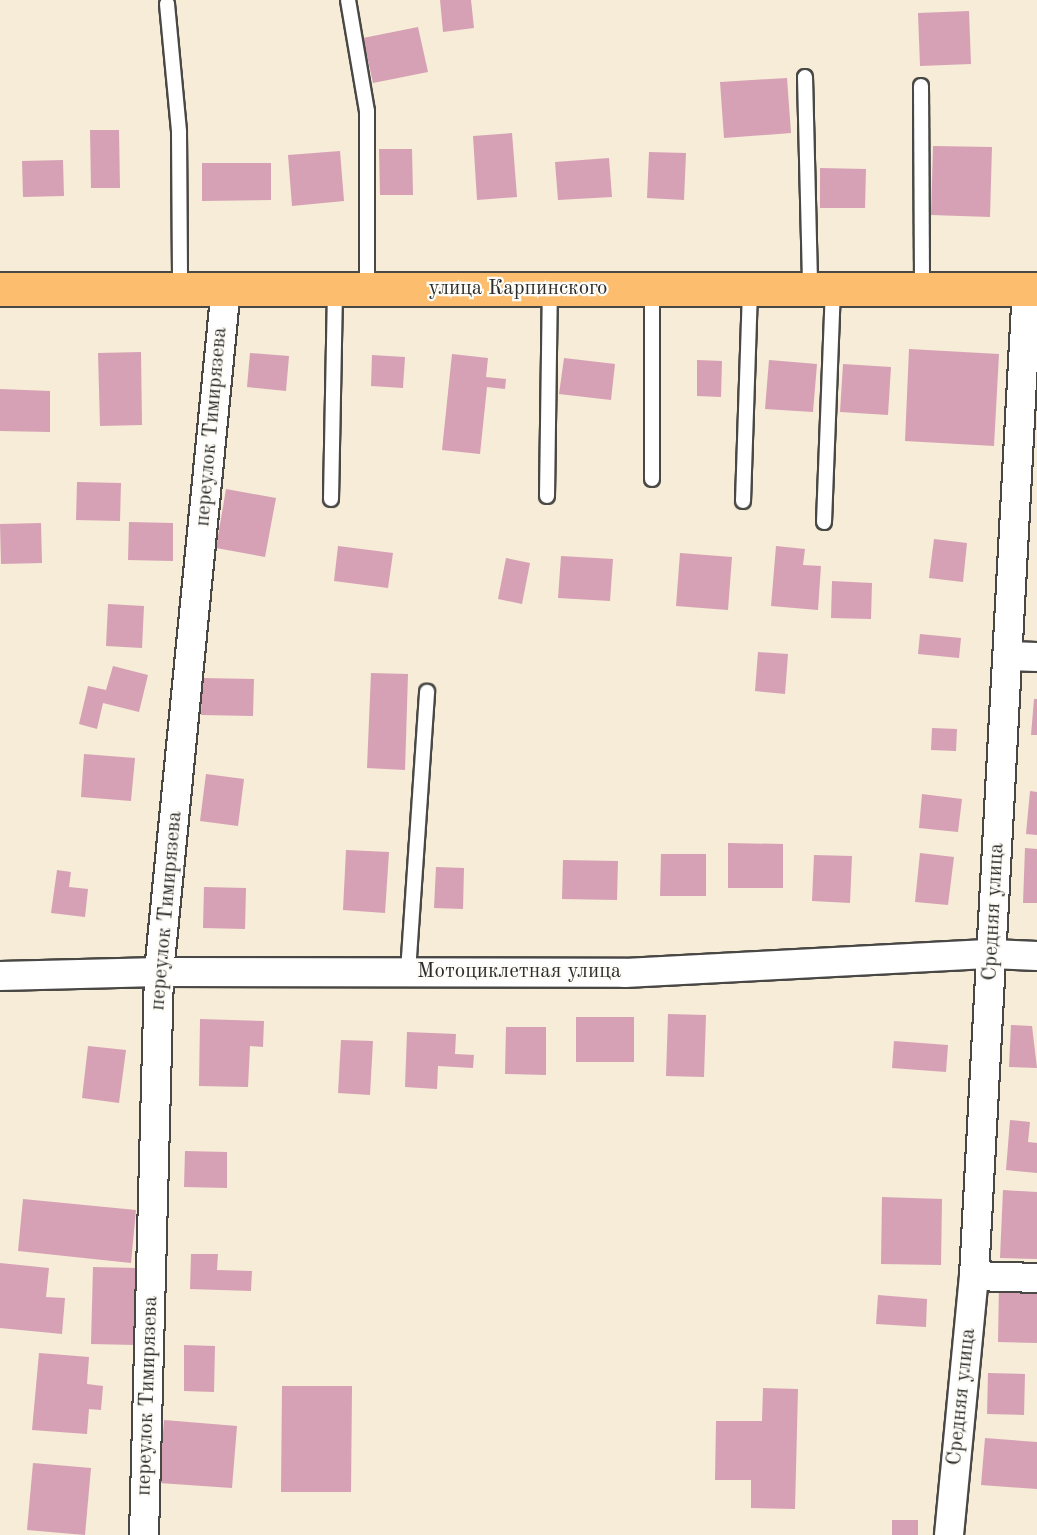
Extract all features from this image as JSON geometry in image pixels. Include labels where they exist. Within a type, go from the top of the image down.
[{"type":"main road","name":"улица Карпинского","points":[[0,289],[1032,289]]},
{"type":"street","name":"переулок Тимирязева","points":[[144,1535],[159,972],[226,288]]},
{"type":"street","name":"Средняя улица","points":[[949,1535],[974,1276],[1008,656],[1032,289]]},
{"type":"street","points":[[1008,656],[1037,657]]},
{"type":"street","name":"Мотоциклетная улица","points":[[0,975],[159,972],[626,973],[992,954],[1037,956]]},
{"type":"street","points":[[974,1276],[1037,1278]]},
{"type":"lane","points":[[348,0],[367,111],[367,289]]},
{"type":"lane","points":[[167,4],[179,132],[180,289]]},
{"type":"lane","points":[[805,77],[822,289],[824,522]]},
{"type":"lane","points":[[921,86],[922,288]]},
{"type":"lane","points":[[743,501],[750,288]]},
{"type":"lane","points":[[331,499],[335,289]]},
{"type":"lane","points":[[547,496],[550,289]]},
{"type":"lane","points":[[652,289],[652,479]]},
{"type":"lane","points":[[408,972],[428,692]]},
{"type":"building","points":[[440,0],[471,0],[474,28],[443,32]]},
{"type":"building","points":[[969,11],[971,64],[920,66],[918,13]]},
{"type":"building","points":[[418,27],[428,72],[373,83],[363,38]]},
{"type":"building","points":[[787,78],[791,133],[724,138],[720,82]]},
{"type":"building","points":[[90,130],[119,130],[120,188],[91,188]]},
{"type":"building","points":[[512,133],[517,197],[477,200],[473,136]]},
{"type":"building","points":[[933,146],[992,147],[990,217],[931,215]]},
{"type":"building","points":[[379,149],[412,149],[413,195],[380,195]]},
{"type":"building","points":[[340,151],[344,201],[292,206],[288,155]]},
{"type":"building","points":[[649,152],[686,153],[684,200],[647,198]]},
{"type":"building","points":[[609,158],[612,197],[558,200],[555,162]]},
{"type":"building","points":[[63,160],[64,196],[23,197],[22,161]]},
{"type":"building","points":[[202,163],[271,163],[271,200],[202,201]]},
{"type":"building","points":[[820,168],[866,169],[865,208],[820,208]]},
{"type":"building","points":[[909,349],[999,354],[994,446],[905,441]]},
{"type":"building","points":[[141,352],[142,425],[100,426],[98,353]]},
{"type":"building","points":[[250,353],[289,356],[286,391],[247,387]]},
{"type":"building","points":[[452,354],[488,358],[486,377],[506,379],[505,389],[487,387],[480,454],[442,450]]},
{"type":"building","points":[[372,355],[405,357],[403,388],[371,386]]},
{"type":"building","points":[[564,358],[615,364],[611,400],[559,394]]},
{"type":"building","points":[[697,360],[722,361],[721,397],[697,396]]},
{"type":"building","points":[[769,360],[817,364],[813,412],[765,409]]},
{"type":"building","points":[[843,364],[891,367],[888,415],[840,412]]},
{"type":"building","points":[[0,389],[50,391],[50,432],[0,431]]},
{"type":"building","points":[[77,482],[121,483],[120,521],[76,520]]},
{"type":"building","points":[[226,489],[276,498],[265,557],[216,548]]},
{"type":"building","points":[[129,522],[173,523],[173,561],[128,560]]},
{"type":"building","points":[[41,523],[42,563],[1,564],[0,524]]},
{"type":"building","points":[[934,539],[967,543],[963,582],[929,578]]},
{"type":"building","points":[[338,546],[393,553],[388,588],[334,581]]},
{"type":"building","points":[[776,546],[805,549],[803,565],[821,566],[818,610],[771,606]]},
{"type":"building","points":[[680,553],[732,557],[728,610],[676,606]]},
{"type":"building","points":[[561,556],[613,559],[610,601],[558,598]]},
{"type":"building","points":[[506,558],[530,563],[522,604],[498,599]]},
{"type":"building","points":[[832,581],[872,583],[871,619],[831,618]]},
{"type":"building","points":[[108,604],[144,606],[142,648],[106,646]]},
{"type":"building","points":[[920,634],[961,638],[959,658],[918,654]]},
{"type":"building","points":[[758,652],[788,654],[785,694],[755,691]]},
{"type":"building","points":[[113,666],[148,675],[139,712],[103,703],[97,729],[79,724],[88,686],[106,690]]},
{"type":"building","points":[[371,673],[408,674],[405,770],[367,768]]},
{"type":"building","points":[[202,678],[254,679],[253,716],[201,715]]},
{"type":"building","points":[[1034,699],[1037,699],[1037,735],[1031,735]]},
{"type":"building","points":[[932,728],[957,729],[956,751],[931,750]]},
{"type":"building","points":[[84,754],[135,758],[131,801],[81,797]]},
{"type":"building","points":[[206,774],[244,779],[238,826],[200,821]]},
{"type":"building","points":[[1030,791],[1037,792],[1037,835],[1026,834]]},
{"type":"building","points":[[922,794],[962,799],[958,832],[919,828]]},
{"type":"building","points":[[728,843],[783,844],[783,888],[728,888]]},
{"type":"building","points":[[1025,848],[1037,849],[1037,903],[1023,903]]},
{"type":"building","points":[[346,850],[389,852],[385,913],[343,910]]},
{"type":"building","points":[[920,853],[954,857],[948,905],[915,902]]},
{"type":"building","points":[[661,854],[706,854],[706,896],[660,896]]},
{"type":"building","points":[[814,855],[852,856],[850,903],[812,901]]},
{"type":"building","points":[[563,860],[618,861],[617,900],[562,899]]},
{"type":"building","points":[[436,867],[464,868],[463,909],[434,908]]},
{"type":"building","points":[[57,870],[71,872],[69,887],[88,889],[85,917],[51,913]]},
{"type":"building","points":[[204,887],[246,888],[245,929],[203,928]]},
{"type":"building","points":[[668,1014],[706,1015],[704,1077],[666,1076]]},
{"type":"building","points":[[576,1017],[634,1017],[634,1062],[576,1062]]},
{"type":"building","points":[[200,1019],[264,1021],[263,1047],[250,1046],[248,1087],[199,1086]]},
{"type":"building","points":[[1011,1025],[1032,1026],[1037,1068],[1009,1067]]},
{"type":"building","points":[[506,1027],[546,1027],[546,1075],[505,1074]]},
{"type":"building","points":[[407,1032],[456,1034],[455,1054],[474,1055],[473,1068],[438,1066],[437,1089],[405,1087]]},
{"type":"building","points":[[341,1040],[373,1041],[370,1095],[338,1093]]},
{"type":"building","points":[[894,1041],[948,1045],[946,1072],[892,1068]]},
{"type":"building","points":[[88,1046],[126,1050],[119,1103],[82,1098]]},
{"type":"building","points":[[1010,1120],[1030,1122],[1028,1142],[1037,1143],[1037,1173],[1006,1170]]},
{"type":"building","points":[[185,1151],[227,1152],[227,1188],[184,1187]]},
{"type":"building","points":[[1003,1190],[1037,1192],[1037,1259],[1000,1258]]},
{"type":"building","points":[[882,1197],[942,1199],[941,1265],[881,1264]]},
{"type":"building","points":[[23,1199],[136,1210],[131,1263],[18,1251]]},
{"type":"building","points":[[191,1254],[218,1254],[217,1270],[252,1271],[251,1291],[190,1289]]},
{"type":"building","points":[[0,1263],[49,1268],[46,1297],[65,1298],[62,1334],[0,1328]]},
{"type":"building","points":[[93,1267],[137,1268],[136,1345],[91,1344]]},
{"type":"building","points":[[999,1284],[1037,1285],[1037,1343],[998,1342]]},
{"type":"building","points":[[878,1295],[927,1299],[926,1327],[876,1324]]},
{"type":"building","points":[[184,1345],[215,1346],[214,1392],[184,1391]]},
{"type":"building","points":[[39,1353],[89,1357],[87,1384],[103,1386],[101,1410],[89,1409],[87,1434],[32,1430]]},
{"type":"building","points":[[988,1373],[1025,1374],[1024,1415],[987,1414]]},
{"type":"building","points":[[282,1386],[352,1386],[351,1492],[281,1492]]},
{"type":"building","points":[[763,1388],[798,1389],[795,1509],[751,1508],[751,1480],[715,1480],[716,1421],[762,1421]]},
{"type":"building","points":[[164,1420],[237,1426],[232,1488],[159,1483]]},
{"type":"building","points":[[985,1438],[1037,1442],[1037,1489],[981,1485]]},
{"type":"building","points":[[33,1463],[91,1468],[85,1535],[27,1530]]},
{"type":"building","points":[[892,1520],[918,1520],[918,1535],[892,1535]]}]
